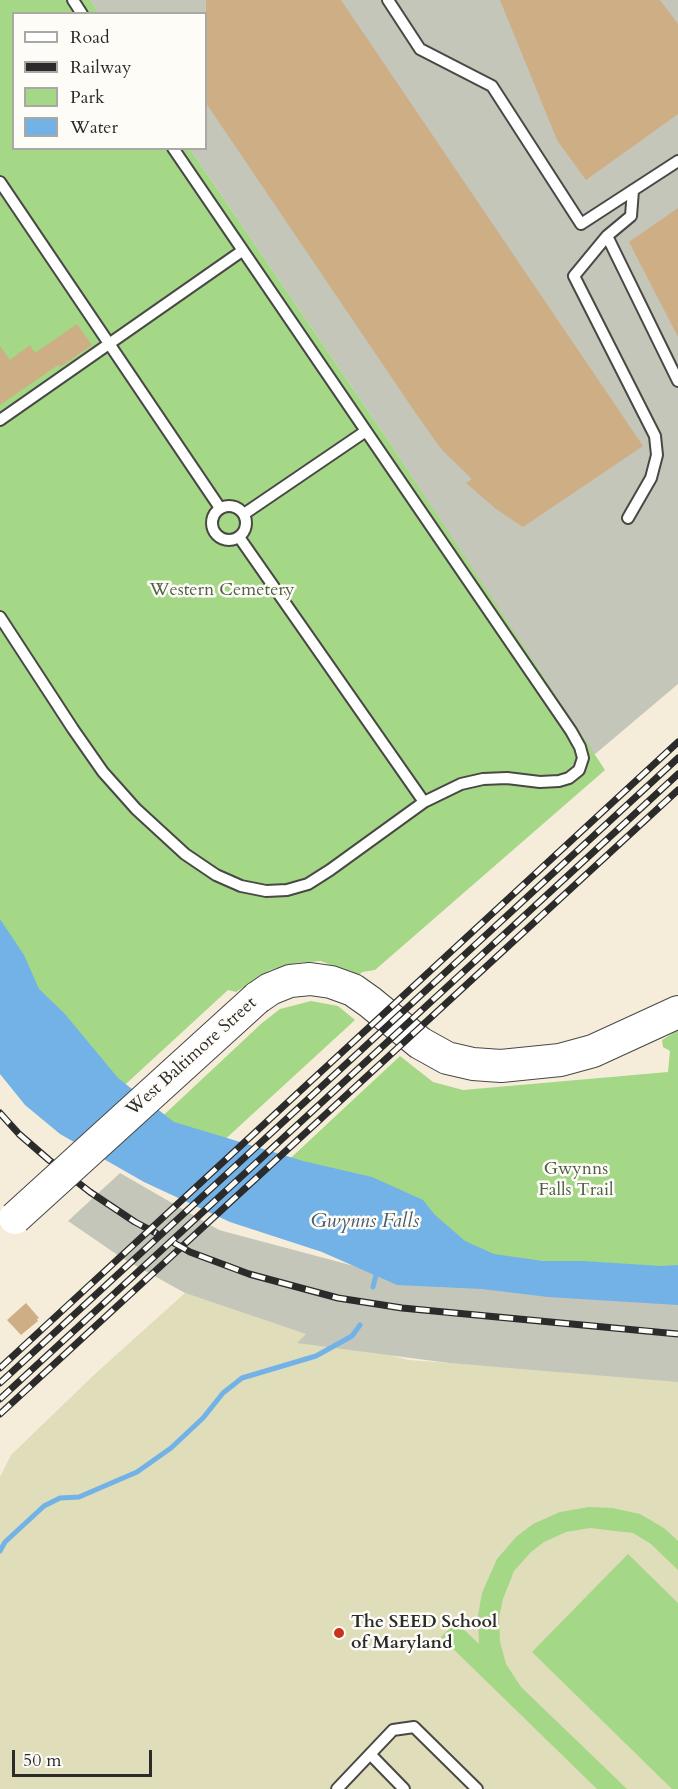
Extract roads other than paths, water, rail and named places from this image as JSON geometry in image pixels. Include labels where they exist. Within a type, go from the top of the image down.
[{"type":"main road","name":"West Baltimore Street","points":[[8,1225],[257,998],[270,989],[290,981],[310,979],[331,982],[353,990],[420,1043],[447,1058],[473,1064],[501,1066],[560,1060],[593,1051],[678,1012]]},
{"type":"lane","points":[[388,0],[420,49],[492,86],[581,224],[678,161]]},
{"type":"lane","points":[[0,617],[103,772],[136,809],[184,854],[241,886],[266,891],[287,890],[308,884],[424,802],[461,784],[483,779],[507,778],[559,782],[579,770],[583,758],[572,731],[174,150]]},
{"type":"lane","points":[[0,182],[220,508]]},
{"type":"lane","points":[[628,518],[651,478],[657,455],[654,436],[574,276],[607,236],[631,216],[633,190]]},
{"type":"lane","points":[[607,236],[678,381]]},
{"type":"lane","points":[[0,420],[242,251]]},
{"type":"lane","points":[[244,514],[366,431]]},
{"type":"lane","points":[[228,506],[237,508],[244,514],[246,522],[244,531],[239,537],[230,541],[221,539],[214,533],[211,524],[213,515],[220,508],[228,506]]},
{"type":"lane","points":[[239,537],[424,802]]},
{"type":"lane","points":[[337,1789],[393,1730],[414,1727],[477,1789]]},
{"type":"lane","points":[[370,1754],[404,1789]]},
{"type":"water","name":"Gwynns Falls","points":[[0,919],[24,955],[39,989],[64,1013],[118,1078],[174,1122],[303,1161],[372,1177],[423,1200],[435,1215],[465,1241],[494,1254],[543,1261],[678,1265],[678,1305],[548,1297],[482,1289],[397,1285],[322,1252],[230,1222],[144,1182],[60,1134],[25,1105],[0,1074]]},
{"type":"waterway","points":[[373,1287],[377,1271]]},
{"type":"waterway","points":[[0,1551],[5,1542],[44,1506],[60,1498],[79,1497],[137,1472],[171,1448],[203,1418],[223,1393],[242,1378],[316,1356],[352,1336],[360,1325]]},
{"type":"railway","points":[[0,1368],[678,742]]},
{"type":"railway","points":[[0,1383],[678,758]]},
{"type":"railway","points":[[0,1399],[678,774]]},
{"type":"railway","points":[[0,1414],[678,790]]},
{"type":"railway","points":[[0,1113],[19,1134],[90,1192],[156,1233]]},
{"type":"railway","points":[[174,1243],[190,1252],[249,1274],[338,1298],[402,1308],[678,1334]]},
{"type":"place","name":"The SEED School of Maryland","points":[[339,1633]]},
{"type":"park label","name":"Western Cemetery","points":[[222,591]]},
{"type":"park label","name":"Gwynns Falls Trail","points":[[576,1180]]}]
